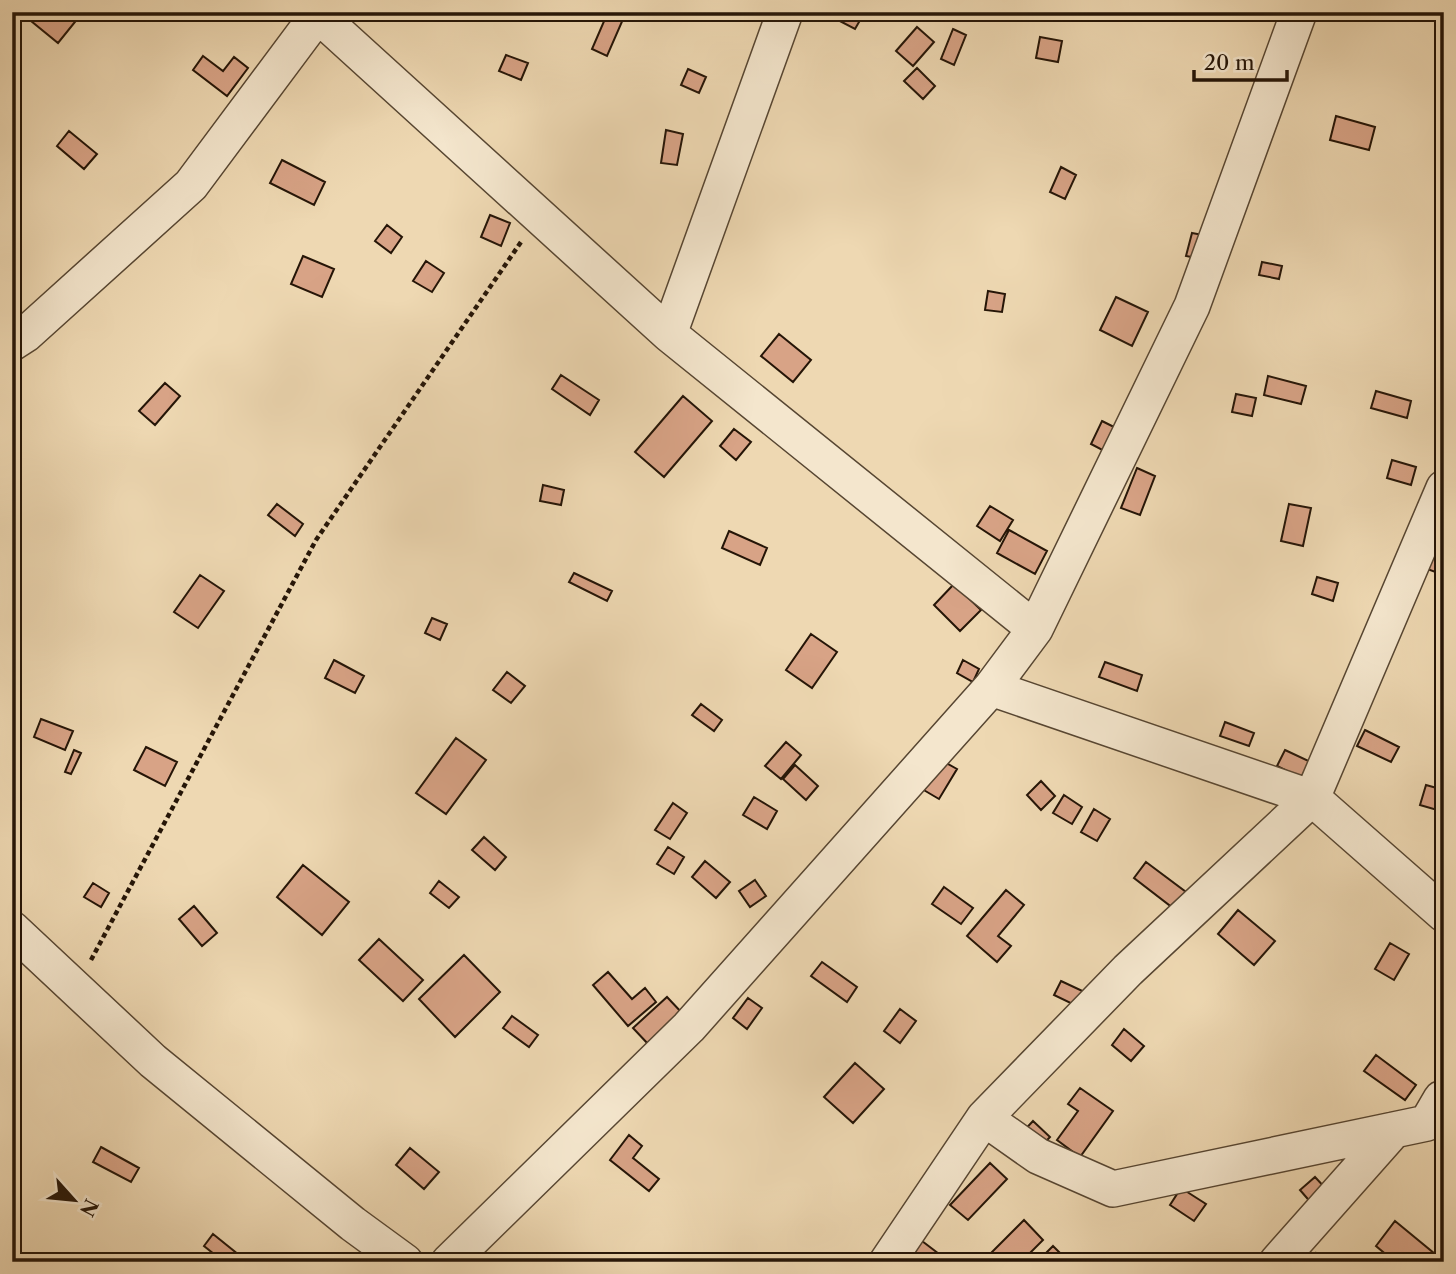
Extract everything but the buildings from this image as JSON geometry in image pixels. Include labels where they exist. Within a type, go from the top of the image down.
[{"type":"street","points":[[669,334],[785,12]]},
{"type":"street","points":[[449,1262],[689,1027],[991,688],[1035,629],[1192,306],[1299,12]]},
{"type":"street","points":[[12,343],[26,334],[191,185],[319,13],[669,334],[1035,629]]},
{"type":"street","points":[[887,1262],[984,1118],[1128,971],[1312,798],[1443,493]]},
{"type":"street","points":[[991,688],[1312,798],[1444,914]]},
{"type":"street","points":[[12,929],[153,1061],[353,1224],[405,1262]]},
{"type":"street","points":[[984,1118],[1038,1156],[1113,1189],[1427,1123],[1441,1099],[1444,1099]]},
{"type":"street","points":[[1278,1262],[1394,1130]]},
{"type":"path","points":[[75,989],[316,540],[540,215]]}]
